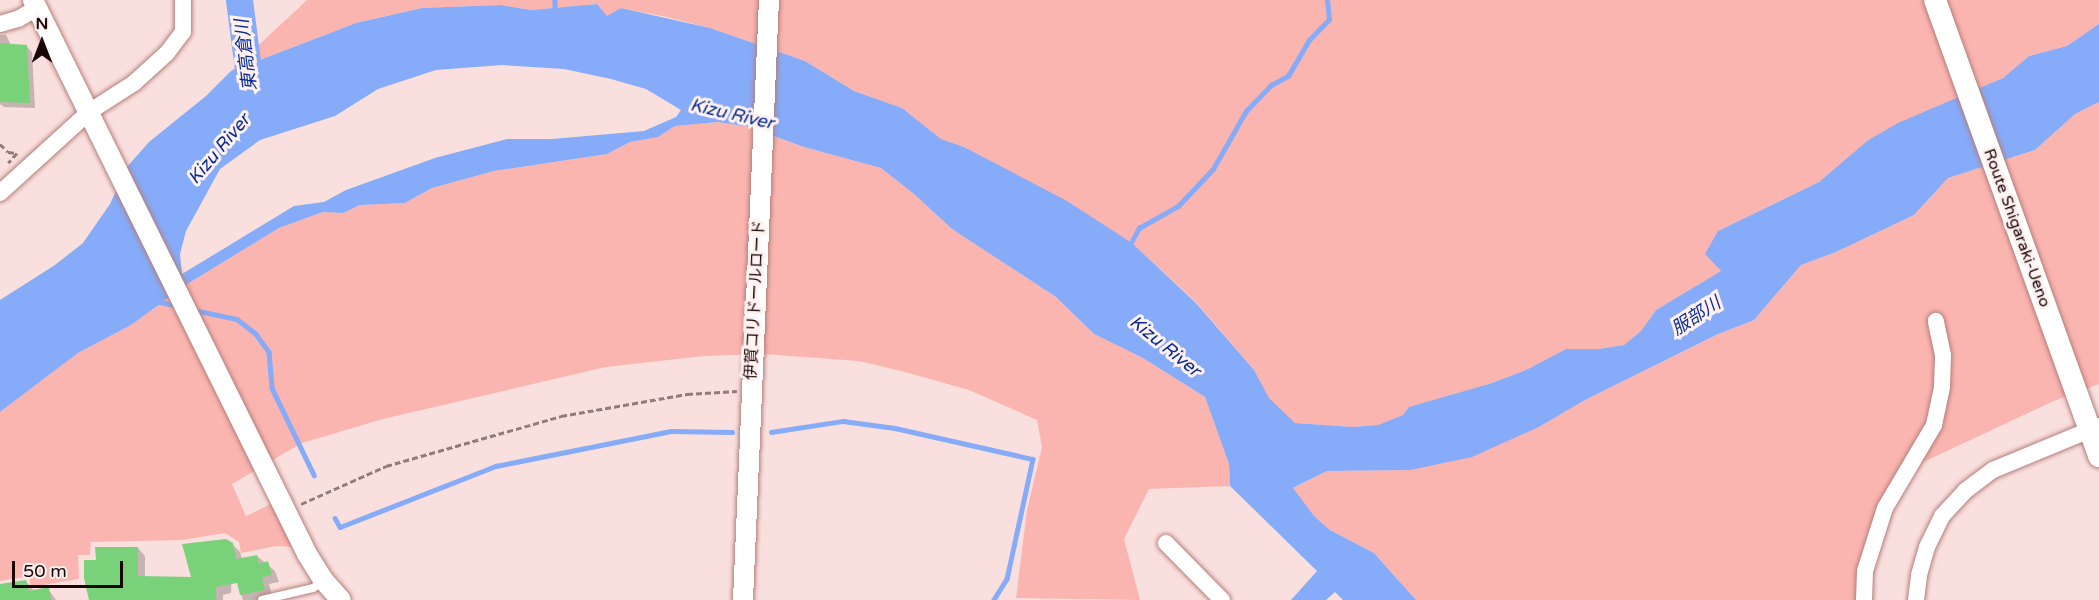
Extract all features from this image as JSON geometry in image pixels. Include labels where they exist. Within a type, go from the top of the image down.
[{"type":"main road","name":"Route Shigaraki-Ueno","points":[[1935,0],[2092,427],[2099,456]]},
{"type":"street","points":[[0,193],[167,53],[183,32],[183,0]]},
{"type":"street","name":"伊賀コリドールロード","points":[[743,600],[769,0]]},
{"type":"street","points":[[0,24],[18,19],[35,4],[294,528],[324,580],[341,600]]},
{"type":"street","points":[[1864,600],[1865,571],[1885,508],[1934,425],[1942,386],[1943,355],[1936,321]]},
{"type":"street","points":[[1916,600],[1918,575],[1927,547],[1942,516],[1965,491],[1993,470],[2092,427]]},
{"type":"street","points":[[1166,543],[1222,600]]},
{"type":"lane","points":[[262,600],[313,588],[324,580]]},
{"type":"path","points":[[0,144],[8,152],[17,153],[5,166]]},
{"type":"path","points":[[301,504],[386,466],[561,416],[687,394],[751,390]]},
{"type":"shaded area","points":[[307,0],[2099,0],[2099,24],[2067,46],[2029,56],[2003,78],[1867,141],[1819,182],[1718,231],[1721,271],[1656,310],[1641,331],[1624,345],[1599,349],[1566,349],[1526,370],[1378,425],[1353,427],[1295,423],[1268,398],[1254,370],[1196,302],[1132,243],[964,147],[941,139],[902,108],[854,91],[805,61],[710,28],[621,8],[607,17],[597,4],[531,10],[501,5],[422,8],[356,23],[231,71]]},
{"type":"shaded area","points":[[2099,102],[2099,384],[2054,401],[1898,474],[1859,600],[1416,600],[1374,553],[1330,530],[1314,516],[1292,489],[1327,471],[1410,470],[1539,427],[1585,400],[1716,335],[1754,320],[1801,265],[1836,252],[1914,215],[1948,178],[2035,150],[2075,114]]},
{"type":"shaded area","points":[[718,122],[749,127],[804,147],[881,168],[952,229],[1056,297],[1094,334],[1143,358],[1205,397],[1229,464],[1230,486],[1149,489],[1124,539],[1140,600],[1016,598],[1027,510],[1042,447],[1037,420],[969,390],[905,372],[859,361],[763,354],[704,356],[606,367],[383,419],[302,443],[232,484],[246,516],[273,503],[295,547],[276,546],[241,553],[239,542],[225,533],[182,540],[91,542],[90,555],[78,555],[79,579],[31,587],[29,576],[0,581],[0,412],[78,353],[131,325],[189,283],[279,228],[323,212],[343,213],[360,205],[405,203],[432,188],[494,171],[607,154],[630,142],[658,137],[675,126]]},
{"type":"water","points":[[597,4],[607,16],[621,8],[710,28],[805,61],[854,91],[902,108],[941,139],[964,147],[1067,201],[1132,243],[1196,303],[1254,370],[1269,398],[1295,423],[1353,427],[1378,425],[1403,415],[1409,407],[1489,384],[1526,370],[1566,349],[1599,349],[1624,345],[1641,331],[1656,310],[1721,271],[1705,254],[1718,231],[1819,182],[1867,141],[1898,123],[2003,78],[2029,56],[2067,46],[2099,24],[2099,102],[2075,114],[2035,150],[1948,178],[1914,215],[1836,252],[1801,265],[1754,320],[1716,335],[1585,400],[1539,427],[1472,457],[1410,470],[1327,471],[1293,488],[1314,516],[1330,530],[1374,553],[1416,600],[1343,600],[1335,592],[1326,600],[1291,600],[1317,571],[1230,486],[1229,464],[1205,397],[1143,358],[1094,334],[1056,297],[952,229],[881,168],[804,147],[749,127],[718,122],[675,126],[658,137],[630,142],[607,154],[494,171],[432,188],[405,203],[360,205],[343,213],[323,212],[279,228],[189,283],[131,325],[78,353],[0,412],[0,300],[55,265],[83,243],[110,204],[127,167],[149,142],[206,96],[231,71],[356,23],[422,8],[501,5],[531,10]],"holes":[[[502,65],[564,69],[646,89],[681,110],[676,117],[644,131],[552,139],[507,139],[435,158],[346,190],[324,202],[294,206],[182,274],[180,254],[186,231],[220,169],[260,140],[335,116],[378,89],[436,70]]]},
{"type":"building","points":[[0,43],[27,45],[30,103],[0,102]]},
{"type":"building","points":[[226,539],[233,543],[236,559],[257,555],[259,564],[268,561],[272,575],[262,577],[265,590],[240,595],[237,583],[216,587],[216,600],[89,600],[84,578],[84,560],[96,560],[95,547],[138,547],[138,576],[191,577],[182,544]]},
{"type":"building","points":[[26,580],[28,591],[49,587],[51,600],[0,600],[0,584]]},
{"type":"waterway","name":"東高倉川","points":[[239,0],[252,100]]},
{"type":"waterway","points":[[555,0],[555,12]]},
{"type":"waterway","points":[[1128,248],[1139,228],[1178,206],[1213,169],[1246,111],[1271,85],[1288,76],[1309,40],[1329,19],[1327,0]]},
{"type":"waterway","points":[[156,301],[177,306]]},
{"type":"waterway","points":[[194,310],[237,319],[256,334],[269,352],[272,388],[314,475]]},
{"type":"waterway","points":[[771,432],[843,421],[895,428],[1033,459],[1007,579],[994,600]]},
{"type":"waterway","points":[[335,518],[340,527],[496,466],[671,431],[732,432]]},
{"type":"water label","name":"Kizu River","points":[[732,114]]},
{"type":"water label","name":"Kizu River","points":[[219,149]]},
{"type":"water label","name":"服部川","points":[[1696,316]]},
{"type":"water label","name":"Kizu River","points":[[1165,346]]}]
